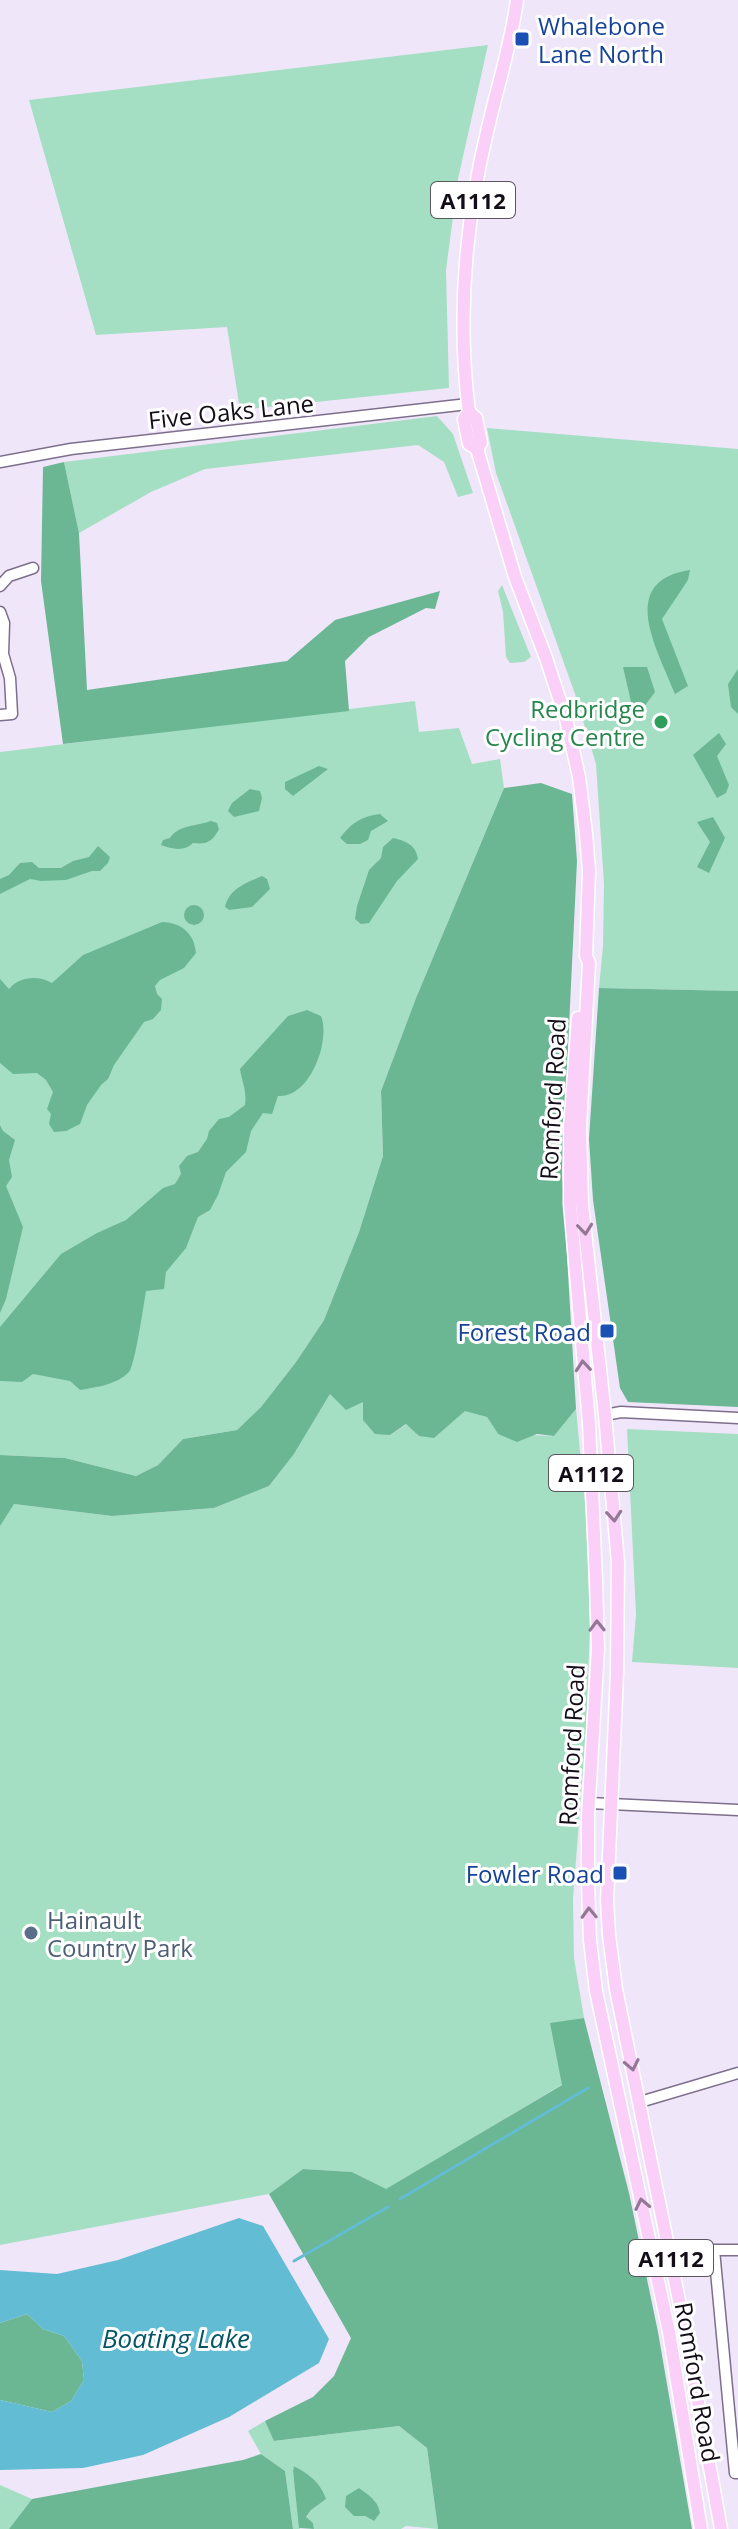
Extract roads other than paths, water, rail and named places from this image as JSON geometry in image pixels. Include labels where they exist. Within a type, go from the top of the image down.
[{"type":"main road","name":"Romford Road","points":[[517,0],[486,133],[467,238],[463,294],[468,408],[464,421],[469,444],[477,449],[515,577],[566,719],[579,777],[586,834],[589,871],[586,956],[589,963],[580,1127],[582,1204],[618,1563],[617,1673],[607,1901],[609,1935],[616,1989],[704,2428],[721,2529]]},
{"type":"main road","name":"Romford Road","points":[[586,956],[582,960],[570,1127],[570,1204],[589,1423],[598,1649],[589,1803],[588,1910],[596,1991],[669,2332],[701,2529]]},
{"type":"street","name":"Five Oaks Lane","points":[[0,462],[71,449],[468,408]]},
{"type":"street","points":[[0,586],[9,576],[33,568]]},
{"type":"street","points":[[0,612],[4,623],[3,654],[10,678],[12,714],[0,715]]},
{"type":"street","points":[[605,1415],[621,1412],[738,1418]]},
{"type":"street","points":[[589,1803],[738,1810]]},
{"type":"street","points":[[640,2102],[738,2073]]},
{"type":"street","points":[[738,2250],[714,2250],[732,2387],[735,2473],[738,2473]]},
{"type":"water","name":"Boating Lake","points":[[239,2218],[263,2226],[329,2339],[319,2363],[229,2417],[143,2455],[83,2468],[0,2470],[0,2400],[52,2412],[71,2401],[84,2380],[82,2361],[64,2336],[43,2329],[27,2314],[0,2323],[0,2270],[57,2274],[118,2260]]},
{"type":"waterway","points":[[400,2199],[588,2088]]},
{"type":"waterway","points":[[294,2261],[388,2207]]},
{"type":"place","name":"Whalebone Lane North","points":[[522,39]]},
{"type":"place","name":"Redbridge Cycling Centre","points":[[661,722]]},
{"type":"place","name":"Forest Road","points":[[607,1331]]},
{"type":"place","name":"Fowler Road","points":[[620,1873]]},
{"type":"place","name":"Hainault Country Park","points":[[31,1933]]}]
